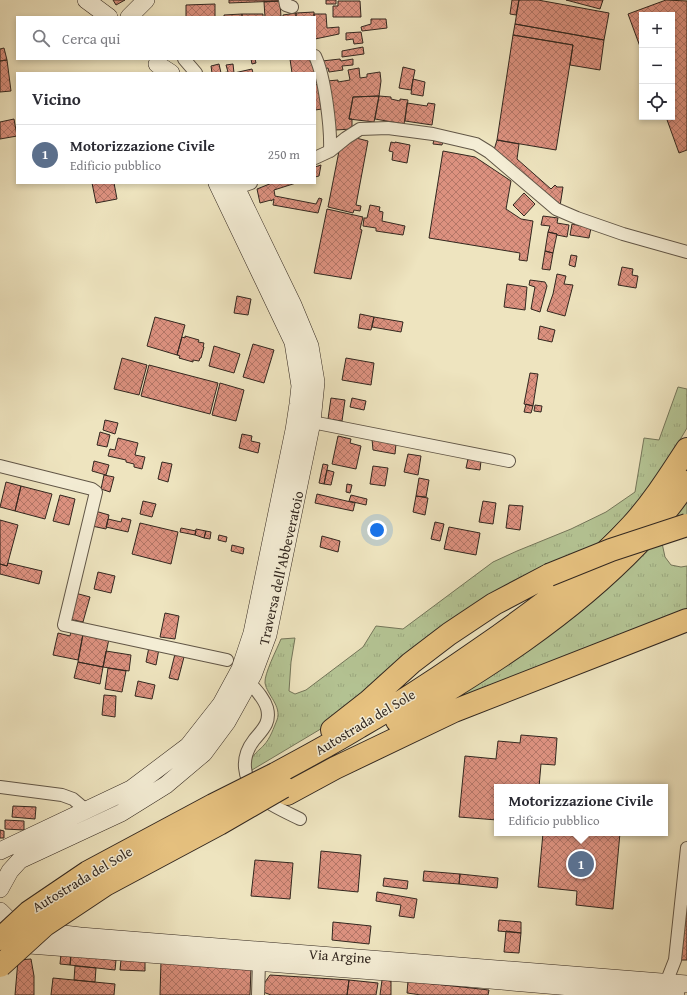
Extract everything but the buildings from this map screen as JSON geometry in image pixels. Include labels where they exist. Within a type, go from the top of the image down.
[{"type":"highway","name":"Autostrada del Sole","points":[[279,780],[359,727],[414,694],[461,663],[563,590],[598,559],[633,524],[664,483],[687,449]]},
{"type":"highway","name":"Autostrada del Sole","points":[[279,780],[348,751],[467,680],[538,630],[585,595],[619,563],[655,525],[687,482]]},
{"type":"highway","points":[[216,814],[279,780],[330,732],[369,701],[411,663],[449,634],[494,604],[548,575],[611,550],[687,525]]},
{"type":"highway","points":[[216,814],[279,780],[335,768],[454,712],[687,620]]},
{"type":"highway","name":"Autostrada del Sole","points":[[0,939],[29,912],[88,872],[216,814]]},
{"type":"highway","name":"Autostrada del Sole","points":[[0,966],[45,925],[216,814]]},
{"type":"street","points":[[86,0],[108,16]]},
{"type":"street","points":[[129,16],[146,0]]},
{"type":"street","points":[[185,60],[195,72]]},
{"type":"street","points":[[316,60],[323,84],[330,137],[330,151]]},
{"type":"street","points":[[157,65],[169,72]]},
{"type":"street","points":[[316,158],[330,151],[360,129],[388,128],[433,134],[476,144],[490,152],[556,209],[576,218],[623,234],[687,252]]},
{"type":"street","name":"Traversa dell'Abbeveratoio","points":[[0,851],[131,789],[188,746],[221,704],[240,669],[254,626],[294,430],[298,404],[299,375],[293,342],[217,184]]},
{"type":"street","name":"Traversa dell'Abbeveratoio","points":[[0,889],[10,871],[20,860],[121,814],[166,784],[204,752],[227,722],[253,675],[268,635],[312,422],[316,382],[310,346],[241,185]]},
{"type":"street","points":[[312,422],[509,461]]},
{"type":"street","points":[[0,466],[92,489],[96,492],[64,625],[227,660]]},
{"type":"street","points":[[249,682],[261,696],[267,708],[268,716],[264,729],[253,741],[246,755],[244,766],[247,778],[258,794],[280,809],[300,819]]},
{"type":"street","points":[[0,787],[62,795],[73,799],[86,810]]},
{"type":"street","points":[[671,989],[687,848]]},
{"type":"street","name":"Via Argine","points":[[0,911],[9,920],[31,930],[80,936],[537,971],[671,989]]},
{"type":"street","name":"Via Argine","points":[[0,942],[509,982],[617,992],[671,989],[687,984]]},
{"type":"street","points":[[258,995],[259,962]]},
{"type":"green space","points":[[678,387],[687,389],[687,428],[665,465],[631,510],[588,553],[375,691],[319,730],[252,770],[250,762],[268,740],[277,720],[278,710],[266,687],[265,679],[281,639],[295,638],[291,662],[289,691],[295,694],[306,690],[363,647],[376,626],[403,629],[493,562],[571,529],[606,512],[635,492],[644,438],[659,440]]},
{"type":"green space","points":[[687,495],[687,519],[666,525]]},
{"type":"green space","points":[[662,543],[665,557],[671,565],[681,567],[687,566],[687,612],[431,714],[646,548]]},
{"type":"place","name":"Motorizzazione Civile","points":[[581,864]]}]
